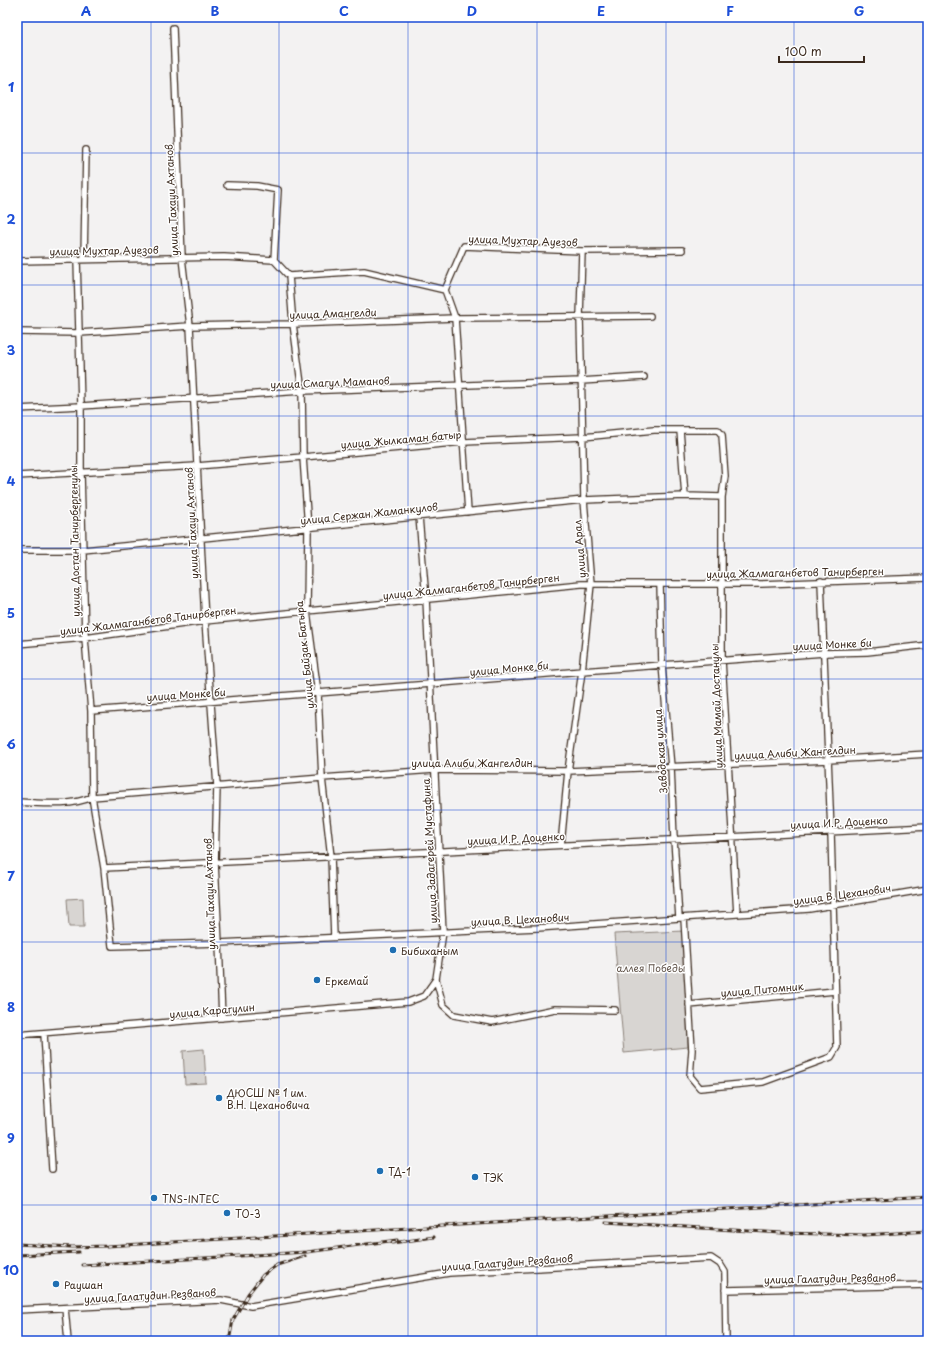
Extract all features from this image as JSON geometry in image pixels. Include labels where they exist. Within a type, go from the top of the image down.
[{"type":"street","name":"улица Тахауи Ахтанов","points":[[173,28],[182,258],[190,326],[205,621],[217,786],[215,863],[222,1018]]},
{"type":"street","points":[[84,259],[86,150]]},
{"type":"street","points":[[227,186],[257,186],[278,190],[274,260],[290,276],[364,270],[445,290],[455,318],[468,512]]},
{"type":"street","name":"улица Мухтар Ауезов","points":[[445,290],[464,246],[582,251],[682,250]]},
{"type":"street","name":"улица Арал","points":[[561,845],[568,771],[582,671],[591,584],[584,500],[580,317],[582,251]]},
{"type":"street","name":"улица Мухтар Ауезов","points":[[17,261],[224,257],[274,260]]},
{"type":"street","name":"улица Достан Танирбергенулы","points":[[77,259],[85,638],[91,711],[92,797],[104,868],[112,946]]},
{"type":"street","name":"улица Байзак Батыра","points":[[290,276],[293,324],[302,391],[303,458],[308,528],[307,611],[318,693],[322,778],[331,857],[334,937]]},
{"type":"street","name":"улица Амангелди","points":[[17,332],[79,332],[190,326],[455,318],[650,316]]},
{"type":"street","name":"улица Смагул Маманов","points":[[17,409],[302,391],[581,381],[644,376]]},
{"type":"street","name":"улица Жылкаман батыр","points":[[17,476],[197,466],[303,458],[464,442],[583,437],[654,430],[718,430],[722,435],[725,476],[722,497]]},
{"type":"street","points":[[680,430],[685,496]]},
{"type":"street","name":"улица Сержан Жаманкулов","points":[[17,550],[83,550],[584,500],[685,496],[722,497]]},
{"type":"street","name":"улица Мамай Достанулы","points":[[722,497],[722,660],[731,836],[737,914]]},
{"type":"street","name":"улица Задагерей Мустафина","points":[[408,1002],[424,996],[436,979],[443,932],[426,599],[418,517]]},
{"type":"street","name":"улица Жалмаганбетов Танирберген","points":[[17,644],[85,638],[205,621],[581,584],[723,584],[928,578]]},
{"type":"street","points":[[821,581],[836,991]]},
{"type":"street","name":"Заводская улица","points":[[660,584],[662,665],[671,766],[674,839],[692,1050],[690,1076],[700,1088],[763,1082],[831,1057],[837,1047],[836,991]]},
{"type":"street","name":"улица Монке би","points":[[91,711],[722,660],[824,653],[867,652],[928,645]]},
{"type":"street","name":"улица Алиби Жангелдин","points":[[17,802],[81,802],[92,797],[434,770],[568,771],[828,760],[928,754]]},
{"type":"street","name":"улица И.Р. Доценко","points":[[104,868],[928,827]]},
{"type":"street","name":"улица В. Цеханович","points":[[112,946],[219,943],[537,928],[681,918],[809,909],[928,889]]},
{"type":"street","points":[[436,979],[444,1005],[454,1015],[492,1022],[555,1009],[614,1010]]},
{"type":"street","name":"улица Питомник","points":[[689,1005],[836,991]]},
{"type":"street","name":"улица Карагулин","points":[[17,1035],[408,1002]]},
{"type":"street","points":[[44,1033],[52,1169]]},
{"type":"street","name":"улица Галатудин Резванов","points":[[17,1310],[221,1300],[251,1306],[449,1273],[711,1258],[720,1264],[725,1272],[725,1290],[928,1285]]},
{"type":"street","points":[[725,1290],[726,1341]]},
{"type":"street","points":[[65,1308],[68,1341]]},
{"type":"green space","points":[[83,898],[84,927],[69,927],[67,899]]},
{"type":"green space","name":"аллея Победы","points":[[684,931],[688,1047],[624,1053],[614,934]]},
{"type":"green space","points":[[204,1049],[206,1083],[185,1084],[183,1051]]},
{"type":"railway","points":[[17,1244],[72,1247],[107,1246],[928,1197]]},
{"type":"railway","points":[[606,1222],[782,1233],[864,1235],[928,1231]]},
{"type":"railway","points":[[392,1243],[434,1237]]},
{"type":"railway","points":[[82,1265],[307,1252],[397,1240]]},
{"type":"railway","points":[[17,1255],[79,1252]]},
{"type":"railway","points":[[229,1341],[233,1320],[248,1294],[263,1275],[277,1265],[305,1256]]},
{"type":"place","name":"Бибиханым","points":[[393,950]]},
{"type":"place","name":"Еркемай","points":[[317,980]]},
{"type":"place","name":"ДЮСШ № 1 им. В.Н. Цехановича","points":[[219,1098]]},
{"type":"place","name":"ТД-1","points":[[380,1171]]},
{"type":"place","name":"ТЭК","points":[[475,1177]]},
{"type":"place","name":"TNS-INTEC","points":[[154,1198]]},
{"type":"place","name":"ТО-3","points":[[227,1213]]},
{"type":"place","name":"Раушан","points":[[56,1284]]}]
